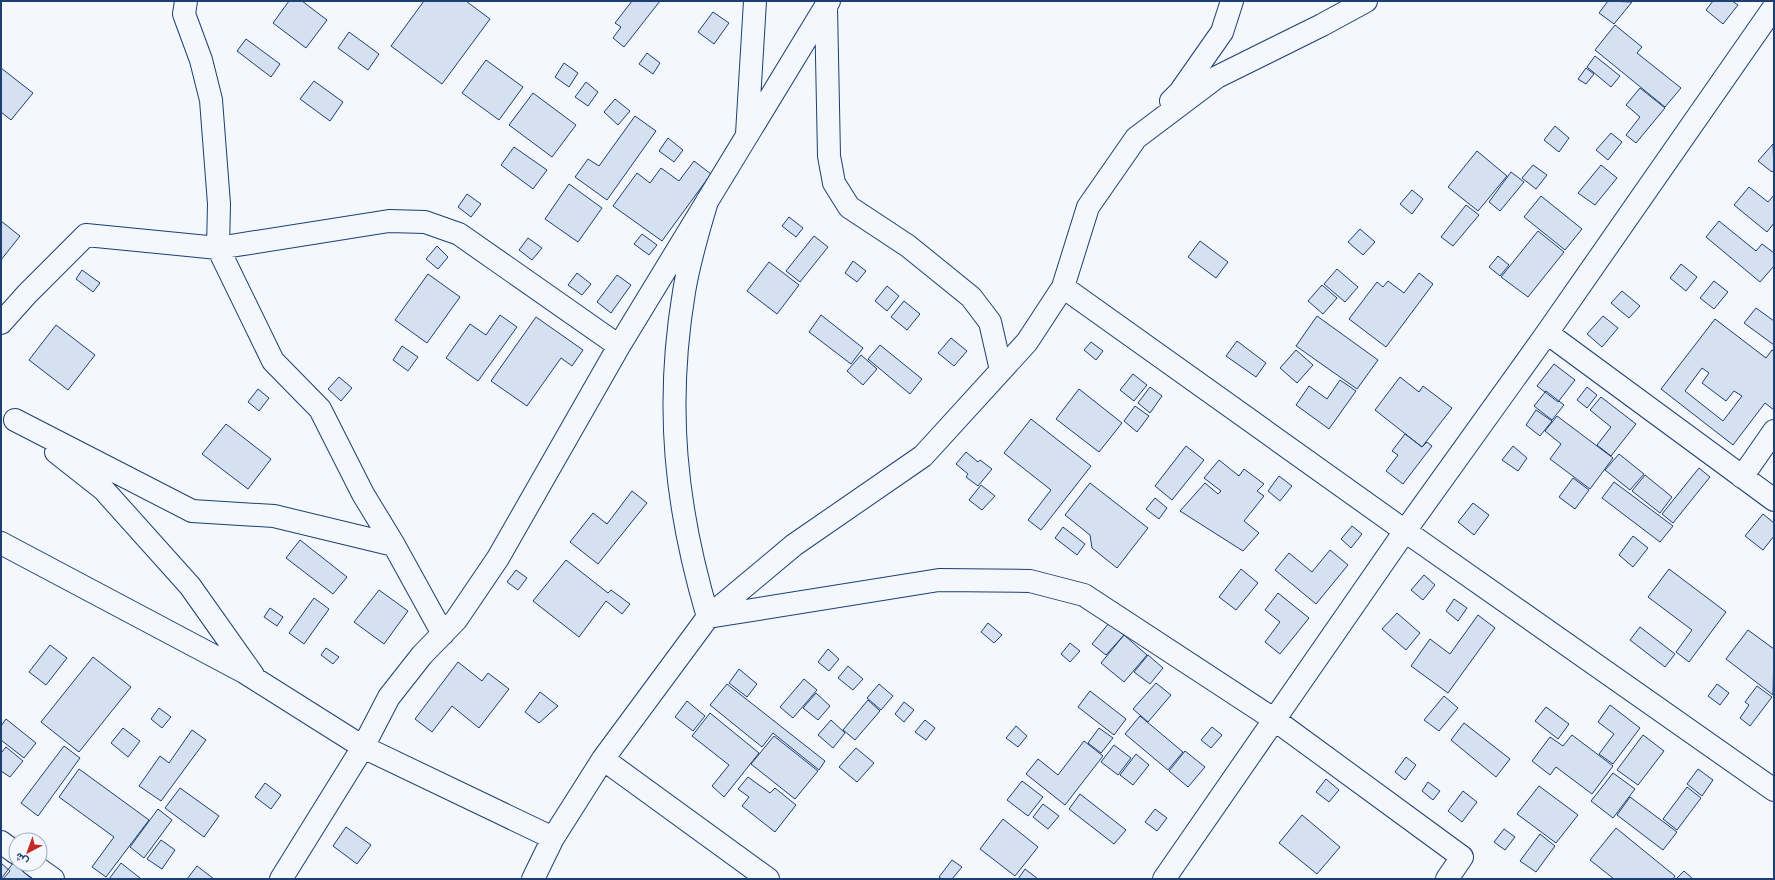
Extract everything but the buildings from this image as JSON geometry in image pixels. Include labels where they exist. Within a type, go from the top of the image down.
[{"type":"street","points":[[186,1],[184,14],[201,60],[211,100],[219,204],[218,248],[273,360],[320,409],[362,494],[394,545],[443,634]]},
{"type":"street","points":[[746,137],[755,1]]},
{"type":"street","points":[[533,879],[553,838],[603,759],[708,617],[794,545],[923,456],[1027,342],[1063,287],[1088,207],[1136,138],[1180,92],[1222,32],[1232,1]]},
{"type":"street","points":[[1136,138],[1217,77],[1322,26],[1366,1]]},
{"type":"street","points":[[280,879],[363,747],[389,697],[422,655],[456,620],[498,558],[619,346],[828,4]]},
{"type":"street","points":[[828,4],[829,156],[834,182],[849,207],[908,246],[971,297],[990,322],[1001,370]]},
{"type":"street","points":[[1167,878],[1405,531],[1547,333],[1772,8]]},
{"type":"street","points":[[707,201],[694,246],[684,291],[674,384],[674,430],[684,524],[694,571],[708,617]]},
{"type":"street","points":[[1,323],[27,294],[86,235],[218,248],[389,221],[425,222],[459,234],[619,346]]},
{"type":"street","points":[[1063,287],[1405,531],[1774,790]]},
{"type":"street","points":[[1547,333],[1774,500]]},
{"type":"street","points":[[8,415],[192,511],[274,516],[394,545]]},
{"type":"street","points":[[8,415],[103,489],[190,586],[256,680]]},
{"type":"street","points":[[1742,477],[1774,431]]},
{"type":"street","points":[[1,543],[256,680],[363,747],[553,838]]},
{"type":"street","points":[[708,617],[939,580],[1030,581],[1084,595],[1275,720],[1462,857],[1447,879]]},
{"type":"street","points":[[603,759],[768,879]]},
{"type":"street","points":[[43,872],[53,879]]}]
